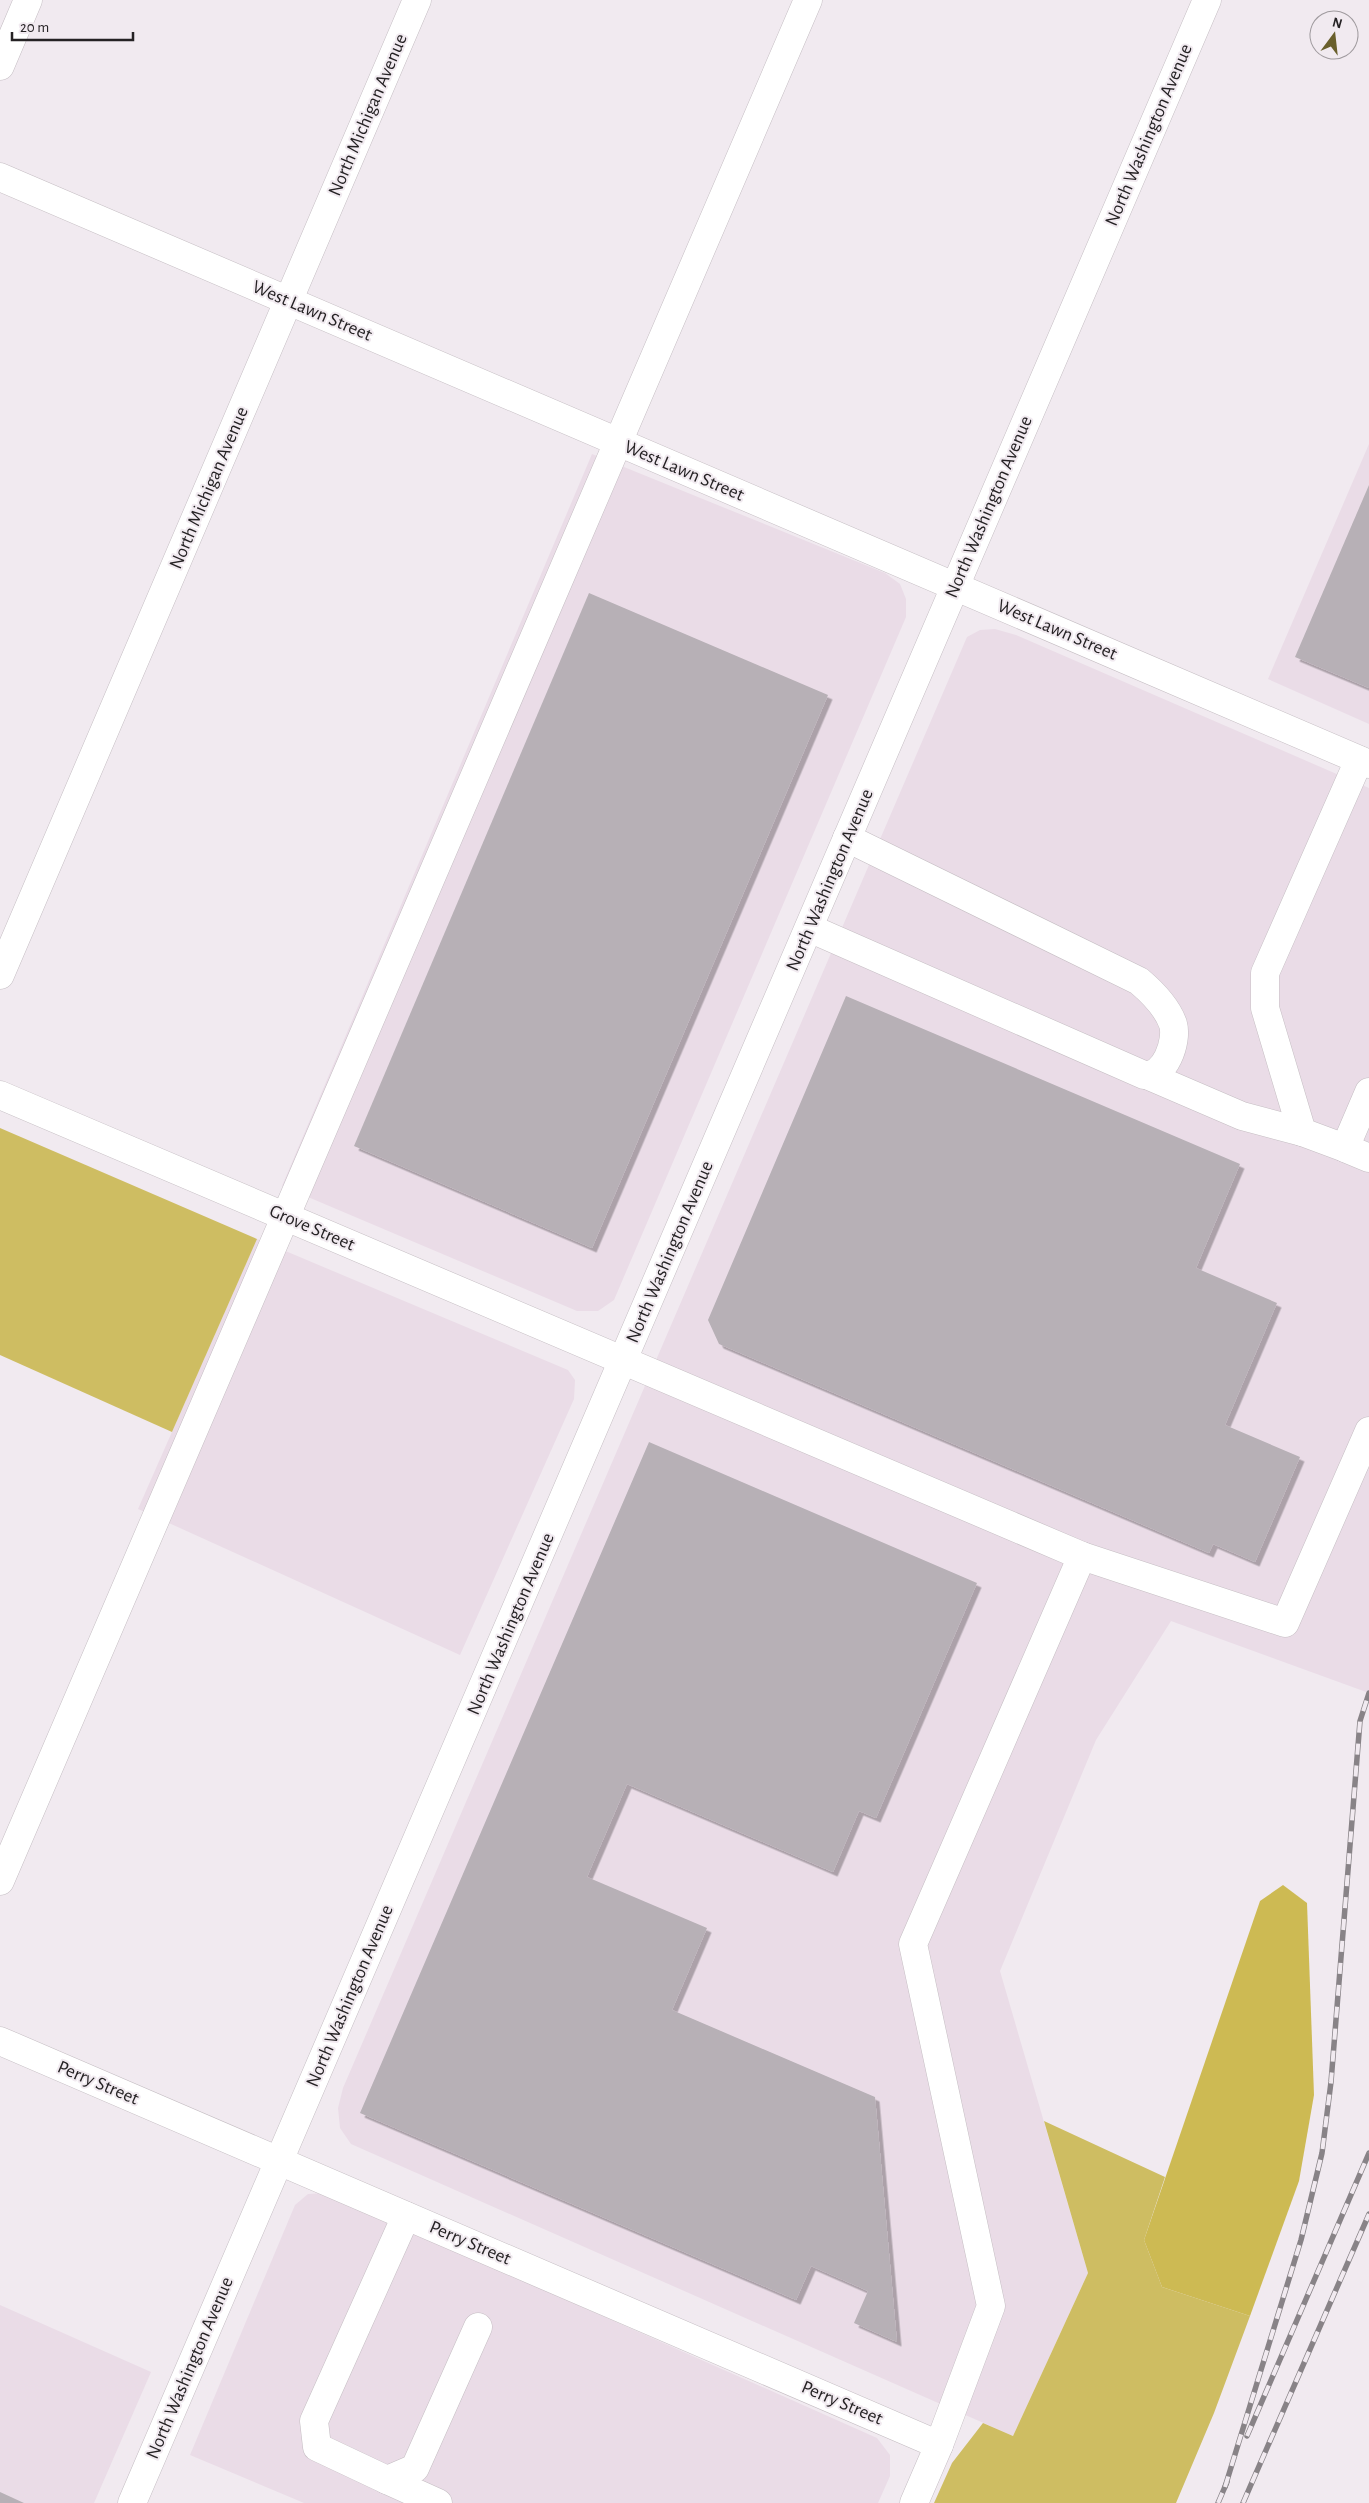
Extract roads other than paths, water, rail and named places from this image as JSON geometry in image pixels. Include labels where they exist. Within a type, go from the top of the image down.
[{"type":"street","points":[[0,66],[28,0]]},
{"type":"street","name":"North Michigan Avenue","points":[[0,975],[417,0]]},
{"type":"street","points":[[0,1881],[808,0]]},
{"type":"street","name":"North Washington Avenue","points":[[132,2503],[624,1362],[1207,0]]},
{"type":"street","name":"West Lawn Street","points":[[0,176],[1364,762]]},
{"type":"street","points":[[1302,1132],[1265,1008],[1265,973],[1364,762]]},
{"type":"street","points":[[847,838],[1139,981],[1156,997],[1173,1025],[1170,1053],[1161,1070],[1149,1076]]},
{"type":"street","points":[[809,928],[1242,1116],[1302,1132],[1357,1152],[1369,1092]]},
{"type":"street","name":"Grove Street","points":[[0,1094],[1082,1556],[1285,1623],[1369,1431]]},
{"type":"street","points":[[914,2503],[939,2445],[991,2306],[913,1944],[1082,1556]]},
{"type":"street","name":"Perry Street","points":[[0,2041],[939,2445]]},
{"type":"street","points":[[406,2216],[314,2421],[317,2447],[438,2503]]},
{"type":"street","points":[[387,2480],[415,2468],[478,2327]]},
{"type":"railway","points":[[1225,2487],[1301,2240],[1322,2153],[1331,2082],[1360,1721],[1369,1693]]},
{"type":"railway","points":[[1247,2436],[1369,2153]]},
{"type":"railway","points":[[1243,2503],[1369,2214]]},
{"type":"railway","points":[[1218,2503],[1227,2482]]}]
